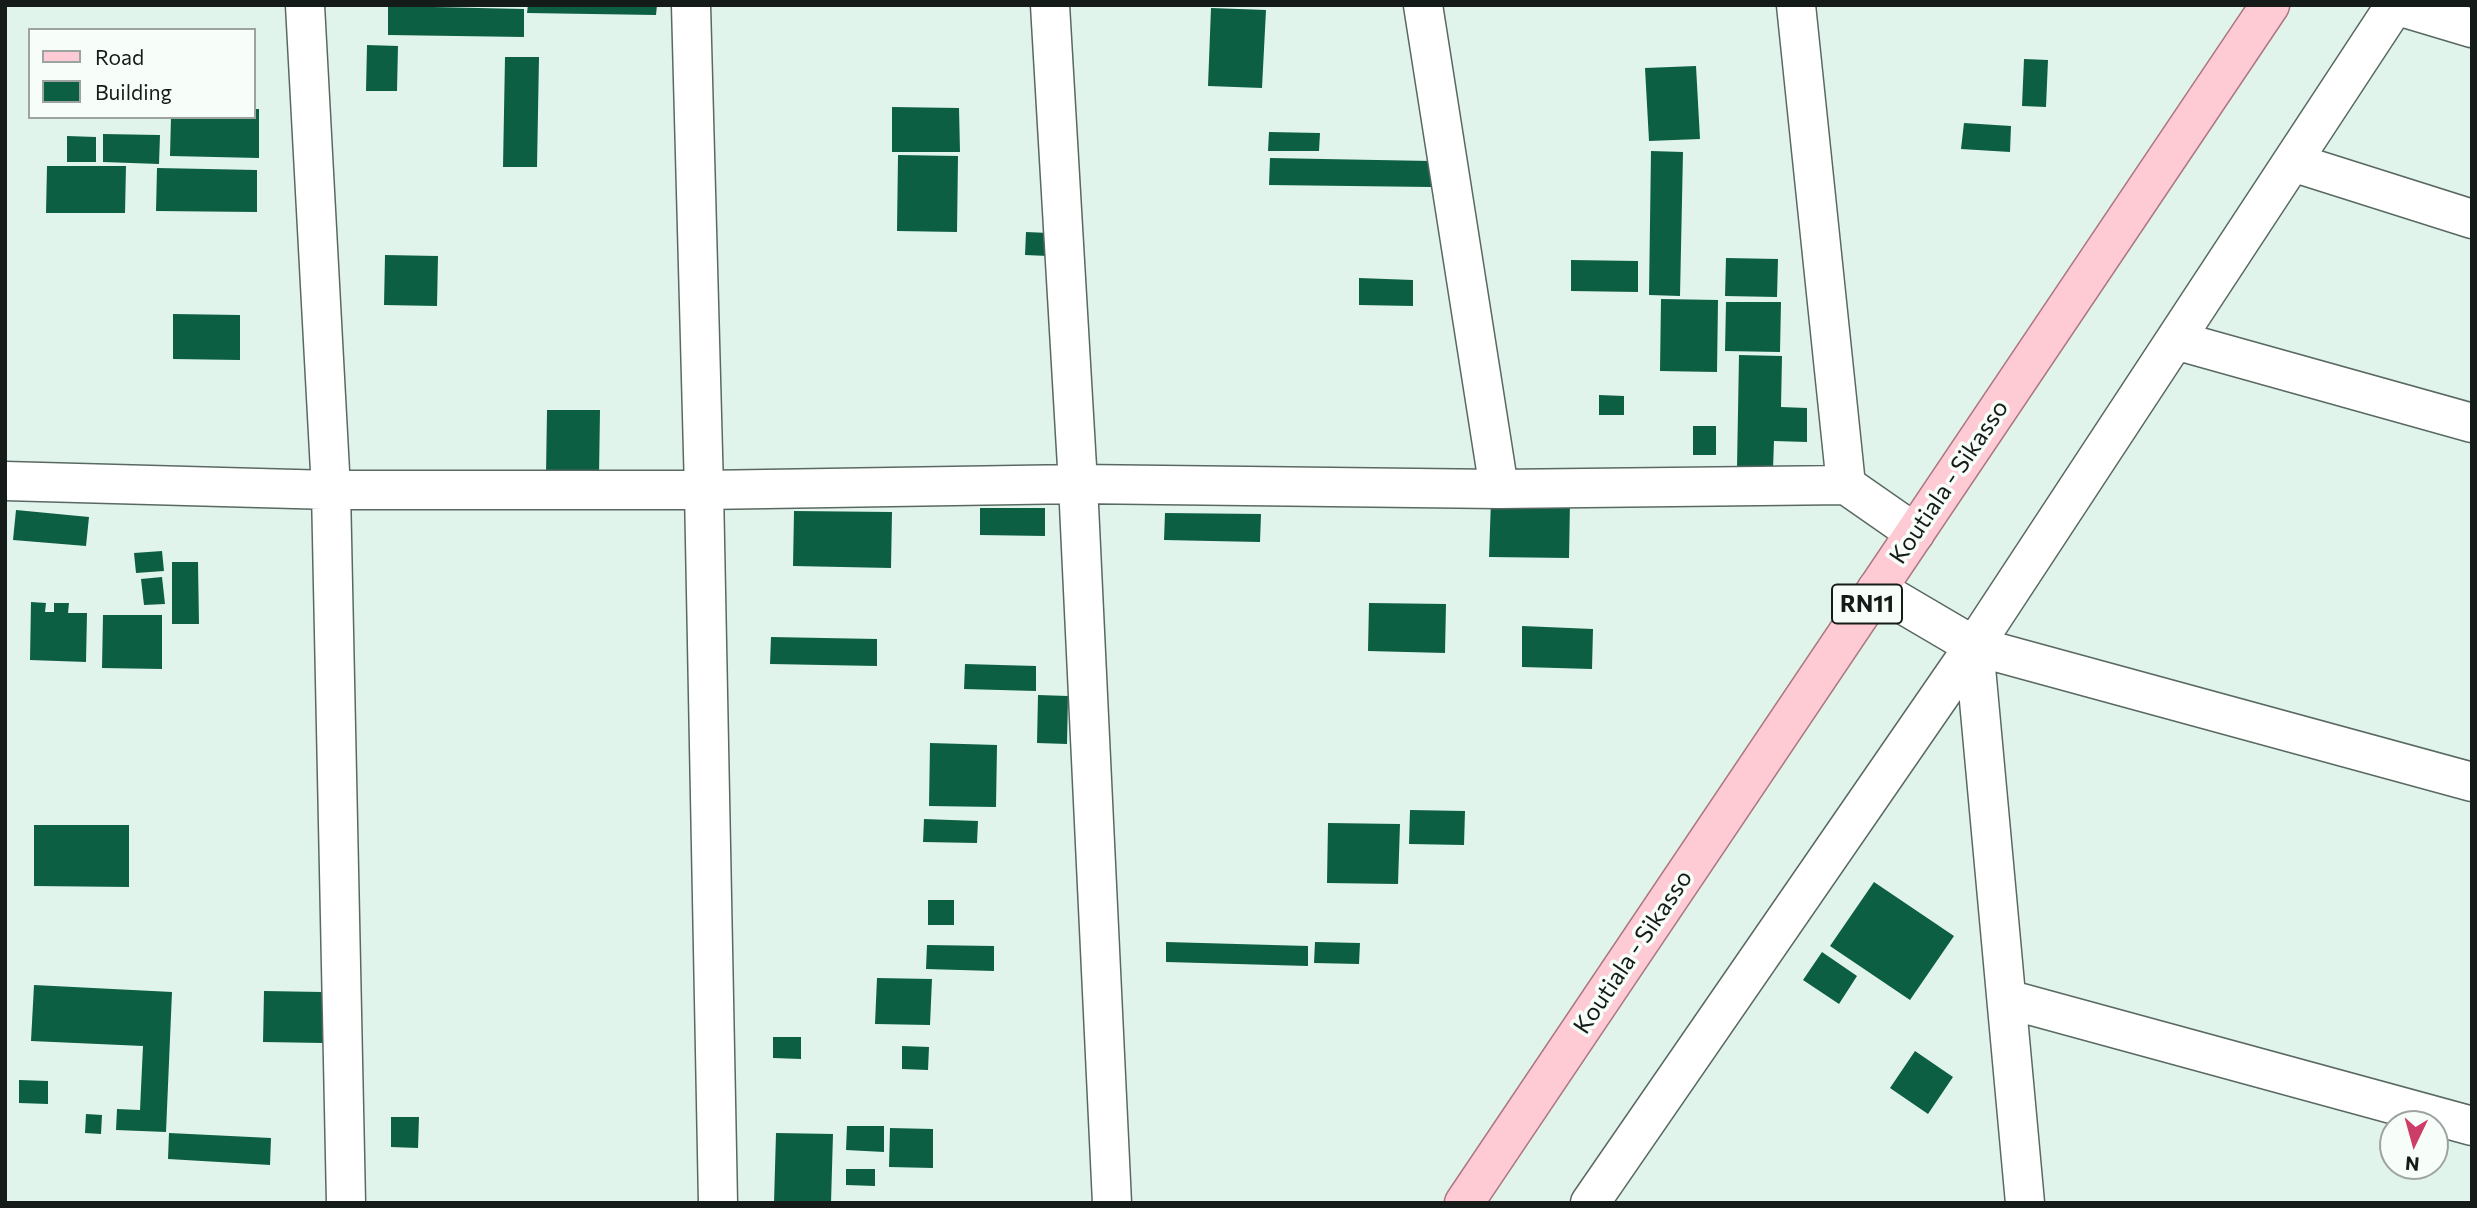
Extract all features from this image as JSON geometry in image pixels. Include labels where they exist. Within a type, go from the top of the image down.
[{"type":"main road","name":"Koutiala - Sikasso","points":[[1464,1203],[2270,5]]},
{"type":"street","points":[[305,5],[331,490],[346,1203]]},
{"type":"street","points":[[691,5],[718,1203]]},
{"type":"street","points":[[1050,5],[1078,484],[1112,1203]]},
{"type":"street","points":[[1423,5],[1499,489]]},
{"type":"street","points":[[1823,5],[1796,6],[1846,485]]},
{"type":"street","points":[[1590,1203],[1975,646],[2395,5],[2472,28]]},
{"type":"street","points":[[2292,162],[2472,219]]},
{"type":"street","points":[[2175,340],[2472,423]]},
{"type":"street","points":[[5,481],[331,490],[704,490],[1078,484],[1499,489],[1846,485],[1915,533]]},
{"type":"street","points":[[1877,589],[1975,646],[2472,782]]},
{"type":"street","points":[[1975,646],[2025,1203]]},
{"type":"street","points":[[2007,999],[2472,1126]]},
{"type":"building","points":[[528,5],[657,5],[656,15],[527,13]]},
{"type":"building","points":[[388,6],[524,9],[524,37],[388,35]]},
{"type":"building","points":[[1211,8],[1266,10],[1262,88],[1208,86]]},
{"type":"building","points":[[367,45],[398,46],[397,91],[366,91]]},
{"type":"building","points":[[505,57],[539,57],[537,167],[503,167]]},
{"type":"building","points":[[2024,59],[2048,60],[2046,107],[2022,106]]},
{"type":"building","points":[[1696,66],[1700,139],[1649,141],[1645,68]]},
{"type":"building","points":[[892,107],[959,108],[960,152],[892,152]]},
{"type":"building","points":[[256,109],[259,109],[259,158],[170,156],[171,119],[256,119]]},
{"type":"building","points":[[1964,123],[2011,126],[2010,152],[1961,149]]},
{"type":"building","points":[[1269,132],[1320,133],[1319,151],[1268,151]]},
{"type":"building","points":[[103,134],[160,135],[159,164],[103,162]]},
{"type":"building","points":[[67,136],[96,137],[96,162],[67,162]]},
{"type":"building","points":[[1651,151],[1683,152],[1680,296],[1649,295]]},
{"type":"building","points":[[898,155],[958,156],[957,232],[897,231]]},
{"type":"building","points":[[1270,158],[1431,161],[1431,187],[1269,185]]},
{"type":"building","points":[[47,166],[126,166],[125,213],[46,213]]},
{"type":"building","points":[[157,168],[257,170],[257,212],[156,211]]},
{"type":"building","points":[[1026,232],[1049,233],[1048,256],[1025,255]]},
{"type":"building","points":[[385,255],[438,256],[437,306],[384,305]]},
{"type":"building","points":[[1726,258],[1778,259],[1777,297],[1725,296]]},
{"type":"building","points":[[1571,260],[1638,261],[1638,292],[1571,291]]},
{"type":"building","points":[[1359,278],[1413,280],[1413,306],[1359,305]]},
{"type":"building","points":[[1661,299],[1718,300],[1717,372],[1660,371]]},
{"type":"building","points":[[1726,302],[1781,302],[1780,352],[1725,351]]},
{"type":"building","points":[[173,314],[240,315],[240,360],[173,359]]},
{"type":"building","points":[[1739,355],[1782,356],[1781,407],[1807,408],[1807,442],[1774,441],[1773,469],[1737,468]]},
{"type":"building","points":[[1599,395],[1624,396],[1624,415],[1599,415]]},
{"type":"building","points":[[547,410],[600,410],[599,476],[546,475]]},
{"type":"building","points":[[1693,426],[1716,426],[1716,455],[1693,455]]},
{"type":"building","points":[[1491,500],[1570,502],[1569,558],[1489,557]]},
{"type":"building","points":[[980,508],[1045,508],[1045,536],[980,535]]},
{"type":"building","points":[[16,510],[89,517],[86,546],[13,540]]},
{"type":"building","points":[[794,511],[892,512],[891,568],[793,566]]},
{"type":"building","points":[[1165,513],[1261,514],[1260,542],[1164,540]]},
{"type":"building","points":[[162,551],[164,571],[136,573],[134,553]]},
{"type":"building","points":[[172,562],[198,562],[199,624],[172,624]]},
{"type":"building","points":[[162,577],[165,604],[144,605],[141,579]]},
{"type":"building","points":[[31,602],[46,603],[45,612],[54,612],[54,603],[69,603],[68,613],[87,613],[86,662],[30,660]]},
{"type":"building","points":[[1369,603],[1446,604],[1445,653],[1368,651]]},
{"type":"building","points":[[103,615],[162,615],[162,669],[102,668]]},
{"type":"building","points":[[1522,626],[1593,629],[1592,669],[1522,667]]},
{"type":"building","points":[[771,637],[877,639],[877,666],[770,664]]},
{"type":"building","points":[[965,664],[1036,666],[1036,691],[964,689]]},
{"type":"building","points":[[1038,695],[1068,696],[1067,744],[1037,743]]},
{"type":"building","points":[[930,743],[997,745],[996,807],[929,806]]},
{"type":"building","points":[[1410,810],[1465,811],[1464,845],[1409,844]]},
{"type":"building","points":[[924,819],[978,821],[977,843],[923,842]]},
{"type":"building","points":[[1328,823],[1400,824],[1398,884],[1327,883]]},
{"type":"building","points":[[34,825],[129,825],[129,887],[34,886]]},
{"type":"building","points":[[1874,882],[1954,936],[1910,1000],[1830,946]]},
{"type":"building","points":[[928,900],[954,900],[954,925],[928,925]]},
{"type":"building","points":[[1166,942],[1308,946],[1308,966],[1166,962]]},
{"type":"building","points":[[1315,942],[1360,943],[1359,964],[1314,963]]},
{"type":"building","points":[[927,945],[994,946],[994,971],[926,969]]},
{"type":"building","points":[[1822,952],[1857,976],[1839,1004],[1803,980]]},
{"type":"building","points":[[877,978],[932,979],[930,1025],[875,1024]]},
{"type":"building","points":[[34,985],[172,992],[166,1132],[116,1130],[117,1109],[140,1110],[143,1046],[31,1041]]},
{"type":"building","points":[[264,991],[323,992],[323,1043],[263,1042]]},
{"type":"building","points":[[773,1037],[801,1037],[801,1059],[773,1058]]},
{"type":"building","points":[[902,1046],[929,1047],[928,1070],[902,1069]]},
{"type":"building","points":[[1915,1051],[1953,1077],[1928,1114],[1890,1088]]},
{"type":"building","points":[[19,1080],[48,1081],[48,1104],[19,1103]]},
{"type":"building","points":[[86,1114],[102,1115],[101,1134],[85,1133]]},
{"type":"building","points":[[391,1117],[419,1117],[418,1148],[391,1147]]},
{"type":"building","points":[[847,1126],[884,1126],[884,1152],[846,1150]]},
{"type":"building","points":[[890,1128],[933,1129],[933,1168],[889,1167]]},
{"type":"building","points":[[169,1133],[271,1138],[270,1165],[168,1159]]},
{"type":"building","points":[[776,1133],[833,1134],[831,1203],[774,1203]]},
{"type":"building","points":[[846,1169],[875,1169],[875,1186],[846,1185]]}]
